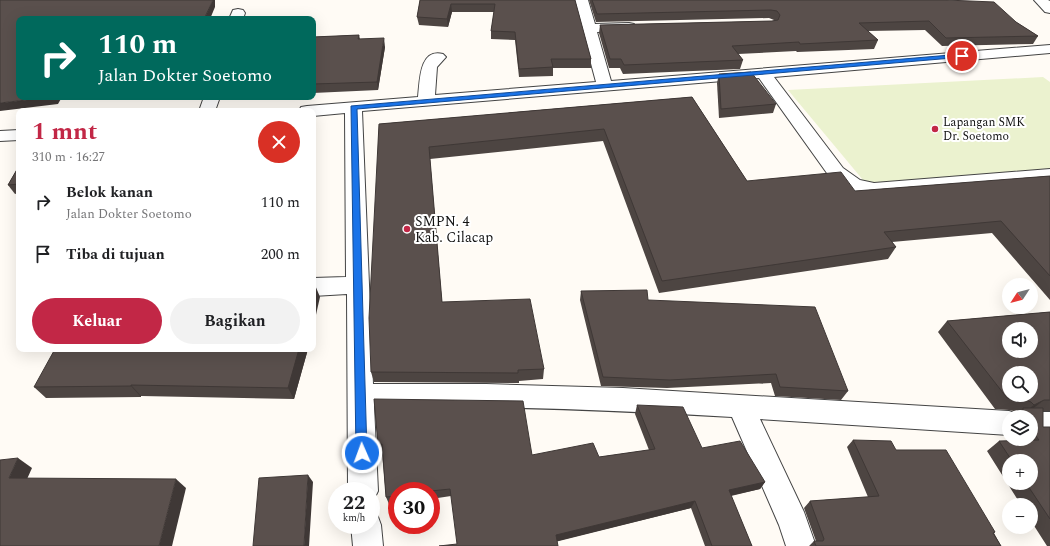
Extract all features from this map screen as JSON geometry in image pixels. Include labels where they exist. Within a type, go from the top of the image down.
[{"type":"street","points":[[581,0],[605,86]]},
{"type":"street","points":[[1041,0],[1050,8]]},
{"type":"street","points":[[590,28],[645,26]]},
{"type":"street","points":[[316,110],[763,73],[1046,52]]},
{"type":"street","points":[[426,101],[429,66],[438,57]]},
{"type":"street","points":[[763,73],[836,172],[846,182],[858,188],[874,189],[1050,175]]},
{"type":"street","points":[[353,107],[363,482]]},
{"type":"street","points":[[0,136],[16,134]]},
{"type":"street","points":[[316,287],[358,285]]},
{"type":"street","points":[[360,395],[486,395],[608,398],[1002,423]]},
{"type":"street","points":[[741,407],[794,523],[801,546]]},
{"type":"street","points":[[1038,424],[1050,424]]},
{"type":"street","points":[[367,534],[368,546]]},
{"type":"green space","name":"Lapangan SMK Dr. Soetomo","points":[[1043,77],[1050,82],[1050,169],[868,186],[788,90]]},
{"type":"building","points":[[0,0],[213,0],[205,16],[16,16],[16,100],[26,100],[0,103]]},
{"type":"building","points":[[420,0],[575,0],[591,59],[551,59],[553,67],[519,69],[515,32],[491,31],[495,4],[451,4],[447,19],[417,17]]},
{"type":"building","points":[[592,0],[946,0],[994,2],[1016,22],[1038,36],[946,38],[929,21],[859,23],[878,40],[800,44],[799,42],[732,46],[743,60],[624,65],[621,59],[610,59],[600,25],[772,21],[778,20],[780,15],[777,11],[771,10],[597,14]]},
{"type":"building","points":[[359,35],[358,39],[384,38],[377,82],[316,84],[316,37]]},
{"type":"building","points":[[751,72],[776,104],[721,109],[719,74]]},
{"type":"building","points":[[692,97],[747,181],[841,172],[855,191],[1050,176],[1050,276],[1001,221],[884,232],[896,247],[662,281],[604,129],[429,147],[442,302],[530,299],[544,369],[518,370],[518,373],[371,372],[369,318],[379,124]]},
{"type":"building","points":[[16,171],[16,184],[8,185]]},
{"type":"building","points":[[647,290],[648,300],[815,307],[848,391],[780,387],[776,374],[670,380],[603,377],[581,291]]},
{"type":"building","points":[[1050,312],[1050,400],[1044,400],[1034,405],[1031,402],[1038,402],[1038,366],[1002,366],[1002,392],[947,321]]},
{"type":"building","points":[[53,352],[298,352],[288,388],[131,385],[34,387]]},
{"type":"building","points":[[374,399],[523,401],[532,455],[593,443],[599,457],[655,449],[637,405],[683,407],[702,448],[740,441],[765,482],[729,490],[752,546],[712,546],[695,501],[556,535],[558,546],[439,546],[457,544],[450,489],[440,490],[440,482],[388,482],[388,497],[386,497],[382,444],[378,444]]},
{"type":"building","points":[[1023,408],[1043,408],[1043,427],[1050,427],[1050,519],[1038,501],[1038,498],[1036,498],[1031,490],[1038,490],[1038,454],[1007,454],[1002,446],[1038,446],[1038,410],[1023,410]]},
{"type":"building","points":[[853,440],[891,441],[896,450],[946,450],[995,532],[993,533],[1001,546],[816,546],[814,541],[823,541],[824,539],[810,501],[879,496]]},
{"type":"building","points":[[18,458],[9,478],[176,479],[159,546],[0,546],[0,460]]},
{"type":"building","points":[[308,475],[304,546],[253,546],[259,478]]},
{"type":"place","name":"Lapangan SMK Dr. Soetomo","points":[[935,129]]},
{"type":"place","name":"SMPN. 4 Kab. Cilacap","points":[[407,229]]},
{"type":"route","points":[[362,453],[353,107],[962,56]]}]
